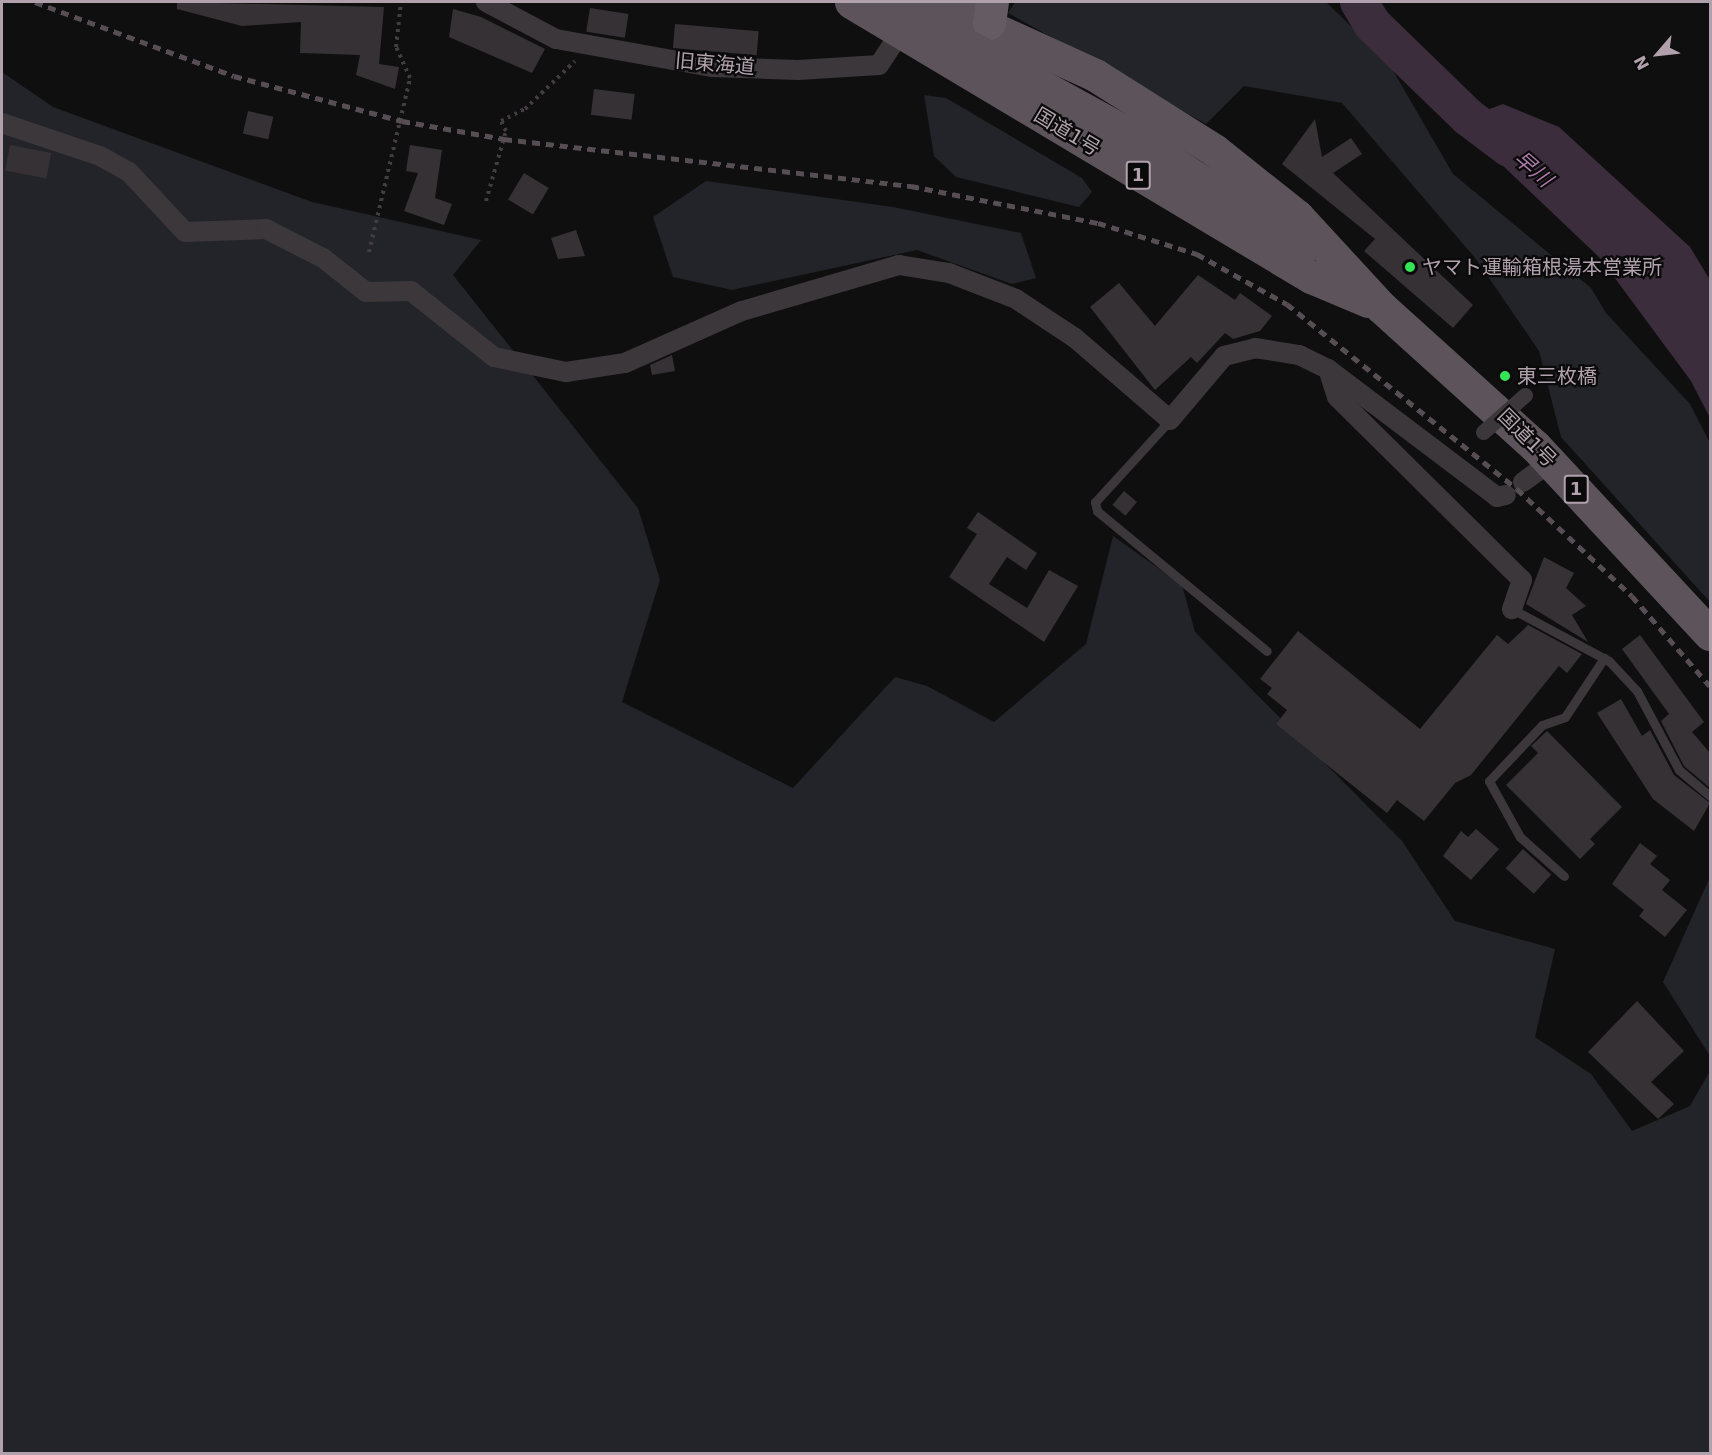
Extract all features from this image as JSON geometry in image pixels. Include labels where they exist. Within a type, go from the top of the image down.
[{"type":"highway","name":"国道1号","points":[[851,2],[1311,277],[1381,307]]},
{"type":"highway","name":"1","points":[[888,2],[1138,139],[1381,307]]},
{"type":"highway","name":"国道1号","points":[[935,2],[990,12],[1215,150],[1297,216],[1381,307],[1477,388],[1551,462],[1710,634]]},
{"type":"street","name":"旧東海道","points":[[486,2],[556,39],[578,44],[712,67],[798,70],[879,65],[920,2]]},
{"type":"street","points":[[2,123],[100,156],[129,172],[184,232],[267,229],[323,258],[366,292],[411,291],[494,357],[566,372],[625,363],[742,311],[899,265],[949,273],[1016,299],[1075,338],[1170,420],[1224,356],[1255,348],[1299,355],[1328,369],[1497,496],[1506,495]]},
{"type":"street","points":[[1328,369],[1337,397],[1522,580],[1512,609]]},
{"type":"street","points":[[1483,432],[1525,395]]},
{"type":"street","points":[[1523,482],[1551,462]]},
{"type":"lane","points":[[1170,420],[1095,502],[1097,511],[1267,651]]},
{"type":"lane","points":[[1512,609],[1604,658],[1637,691],[1679,770],[1710,796]]},
{"type":"lane","points":[[1564,876],[1520,837],[1489,781],[1542,725],[1565,717],[1604,658]]},
{"type":"path","points":[[369,252],[410,78],[396,47],[401,2]]},
{"type":"path","points":[[486,201],[506,132],[501,121],[525,109],[544,86],[572,68],[578,44]]},
{"type":"shaded area","points":[[1015,2],[1326,2],[1388,62],[1453,174],[1591,288],[1606,313],[1690,404],[1710,443],[1710,602],[1561,437],[1539,351],[1476,259],[1342,103],[1244,86],[1206,124],[1008,13]]},
{"type":"shaded area","points":[[2,72],[53,107],[312,202],[481,240],[453,275],[638,508],[660,580],[622,702],[793,788],[895,677],[927,686],[994,722],[1086,644],[1113,536],[1182,585],[1195,632],[1402,841],[1455,921],[1555,949],[1535,1037],[1591,1074],[1632,1131],[1690,1106],[1710,1071],[1710,1453],[2,1453]]},
{"type":"shaded area","points":[[924,95],[946,98],[1082,178],[1092,192],[1079,207],[956,177],[934,156]]},
{"type":"shaded area","points":[[706,181],[893,207],[1021,233],[1036,278],[1012,284],[917,250],[732,290],[673,277],[653,217]]},
{"type":"shaded area","points":[[1710,877],[1710,1056],[1663,982]]},
{"type":"water","points":[[1503,104],[1559,127],[1690,247],[1710,280],[1710,418],[1691,381],[1600,258],[1479,143],[1468,117]]},
{"type":"building","points":[[177,2],[384,7],[379,64],[399,67],[395,89],[356,75],[360,55],[300,53],[301,22],[242,26],[177,9]]},
{"type":"building","points":[[590,8],[629,14],[625,38],[586,32]]},
{"type":"building","points":[[453,9],[481,17],[545,49],[532,73],[449,37]]},
{"type":"building","points":[[675,24],[759,31],[757,55],[673,48]]},
{"type":"building","points":[[594,89],[635,94],[632,120],[591,115]]},
{"type":"building","points":[[248,111],[273,117],[268,139],[243,133]]},
{"type":"building","points":[[1315,119],[1322,157],[1351,138],[1362,154],[1333,173],[1473,305],[1453,328],[1364,251],[1375,239],[1282,164]]},
{"type":"building","points":[[10,145],[51,153],[46,179],[5,171]]},
{"type":"building","points":[[410,145],[442,150],[435,198],[452,204],[444,225],[404,211],[418,173],[406,171]]},
{"type":"building","points":[[524,173],[549,188],[533,215],[508,200]]},
{"type":"building","points":[[576,230],[585,256],[558,259],[551,238]]},
{"type":"building","points":[[1198,275],[1235,300],[1240,293],[1272,316],[1260,331],[1233,339],[1225,333],[1197,363],[1191,357],[1155,390],[1090,307],[1119,283],[1155,326]]},
{"type":"building","points":[[672,355],[675,371],[652,375],[650,365]]},
{"type":"building","points":[[1124,491],[1137,502],[1125,516],[1112,505]]},
{"type":"building","points":[[978,512],[1037,553],[1026,570],[1007,557],[989,584],[1027,608],[1049,570],[1078,586],[1044,642],[949,577],[977,534],[967,528]]},
{"type":"building","points":[[1544,557],[1574,573],[1566,588],[1586,606],[1572,615],[1588,642],[1526,604]]},
{"type":"building","points":[[1528,625],[1582,654],[1567,673],[1559,666],[1471,775],[1455,783],[1424,821],[1397,800],[1387,813],[1276,724],[1287,710],[1267,694],[1272,688],[1260,679],[1298,631],[1420,729],[1497,635],[1508,644]]},
{"type":"building","points":[[1640,635],[1704,722],[1692,732],[1710,753],[1710,788],[1684,766],[1661,721],[1669,714],[1622,649]]},
{"type":"building","points":[[1621,699],[1642,736],[1650,730],[1674,775],[1710,803],[1694,831],[1653,799],[1597,713]]},
{"type":"building","points":[[1547,731],[1622,807],[1590,839],[1595,844],[1580,859],[1506,785],[1538,753],[1531,746]]},
{"type":"building","points":[[1476,829],[1499,849],[1471,880],[1443,856],[1461,831],[1468,837]]},
{"type":"building","points":[[1640,843],[1657,856],[1650,864],[1670,880],[1662,890],[1687,910],[1665,937],[1639,916],[1644,910],[1612,884]]},
{"type":"building","points":[[1523,849],[1551,874],[1534,894],[1506,868]]},
{"type":"building","points":[[1637,1001],[1684,1051],[1651,1082],[1674,1104],[1658,1119],[1588,1052]]},
{"type":"waterway","name":"早川","points":[[1359,2],[1372,24],[1468,117],[1509,148]]},
{"type":"railway","points":[[35,2],[234,76],[402,121],[504,139],[911,186],[1098,223],[1197,254],[1287,304],[1517,489],[1632,596],[1710,686]]},
{"type":"place","name":"ヤマト運輸箱根湯本営業所","points":[[1410,267]]},
{"type":"place","name":"東三枚橋","points":[[1505,376]]}]
